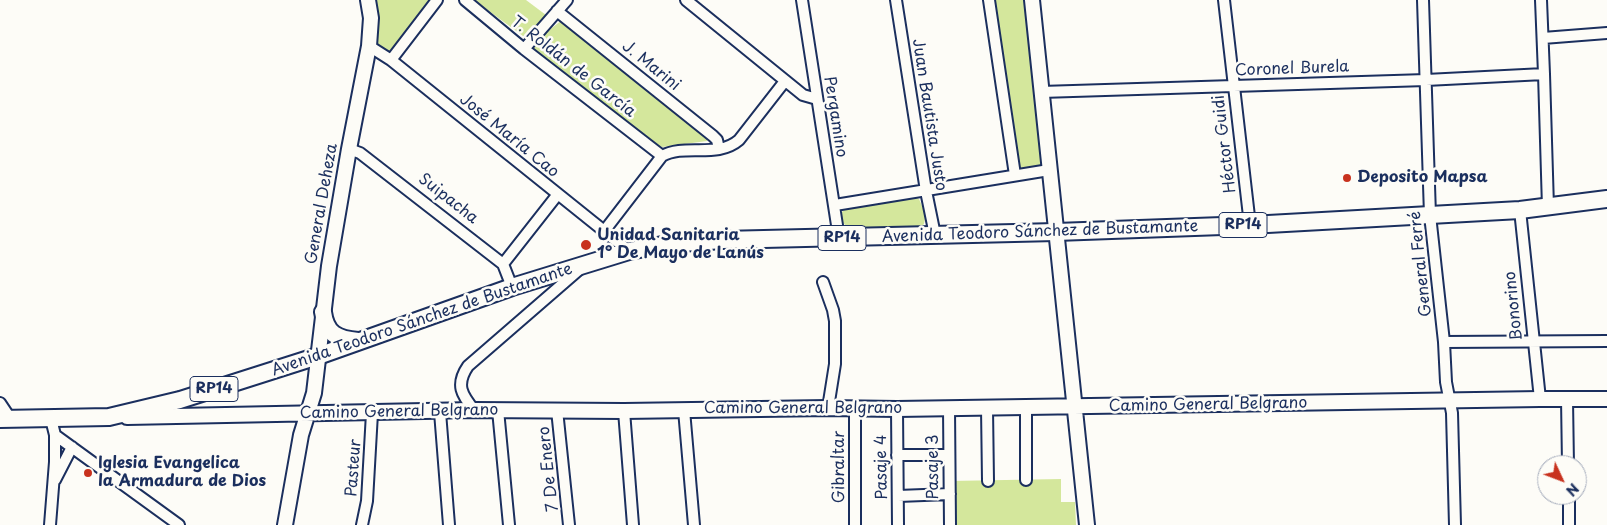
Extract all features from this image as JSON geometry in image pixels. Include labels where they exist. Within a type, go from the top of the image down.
[{"type":"main road","name":"Avenida Teodoro Sánchez de Bustamante","points":[[109,417],[180,400],[318,356],[512,287],[629,251],[689,242],[1056,232],[1250,224],[1520,210],[1607,199]]},
{"type":"main road","points":[[323,312],[325,324],[331,332],[343,339],[358,341]]},
{"type":"main road","name":"Camino General Belgrano","points":[[5,418],[53,427],[109,417]]},
{"type":"street","name":"General Deheza","points":[[308,413],[312,399],[323,312],[349,149],[369,46],[370,18],[368,0]]},
{"type":"street","points":[[391,60],[438,0]]},
{"type":"street","name":"T. Roldán de García","points":[[465,0],[524,49],[662,156]]},
{"type":"street","points":[[524,49],[567,0]]},
{"type":"street","points":[[686,0],[803,95],[816,99]]},
{"type":"street","name":"Pergamino","points":[[802,0],[839,238]]},
{"type":"street","name":"Juan Bautista Justo","points":[[896,0],[934,235]]},
{"type":"street","points":[[989,0],[1015,175]]},
{"type":"street","points":[[1032,0],[1040,92],[1088,525]]},
{"type":"street","name":"Héctor Guidi","points":[[1224,0],[1250,224]]},
{"type":"street","name":"General Ferré","points":[[1423,0],[1430,215],[1444,342],[1446,382],[1452,413],[1454,525]]},
{"type":"street","points":[[1541,0],[1548,207]]},
{"type":"street","name":"J. Marini","points":[[558,11],[713,136],[717,140],[720,149]]},
{"type":"street","points":[[1543,38],[1607,33]]},
{"type":"street","name":"José María Cao","points":[[369,46],[391,60],[629,251]]},
{"type":"street","name":"Coronel Burela","points":[[1040,92],[1426,80],[1544,74]]},
{"type":"street","points":[[604,230],[662,156],[677,152],[728,147],[739,140],[785,81]]},
{"type":"street","name":"Suipacha","points":[[349,149],[360,153],[503,264]]},
{"type":"street","points":[[835,205],[1049,170]]},
{"type":"street","points":[[512,287],[503,264],[558,194]]},
{"type":"street","name":"Bonorino","points":[[1520,210],[1540,399]]},
{"type":"street","points":[[474,410],[463,395],[461,386],[463,372],[584,265]]},
{"type":"street","points":[[823,282],[835,321],[835,364],[828,408]]},
{"type":"street","points":[[1444,342],[1607,340]]},
{"type":"street","name":"Camino General Belgrano","points":[[109,417],[474,410],[624,411],[1026,408],[1540,399],[1607,400]]},
{"type":"street","points":[[1567,399],[1568,455]]},
{"type":"street","points":[[0,403],[5,418]]},
{"type":"street","name":"Pasaje 3","points":[[949,408],[950,525]]},
{"type":"street","points":[[987,408],[988,481]]},
{"type":"street","points":[[1026,408],[1026,480]]},
{"type":"street","name":"Gibraltar","points":[[855,409],[855,525]]},
{"type":"street","name":"Pasaje 4","points":[[897,409],[898,525]]},
{"type":"street","points":[[498,410],[509,525]]},
{"type":"street","name":"7 De Enero","points":[[558,410],[570,525]]},
{"type":"street","points":[[684,410],[694,525]]},
{"type":"street","points":[[624,411],[633,525]]},
{"type":"street","points":[[440,412],[449,525]]},
{"type":"street","points":[[285,525],[301,434],[308,413]]},
{"type":"street","name":"Pasteur","points":[[362,525],[367,501],[372,413]]},
{"type":"street","points":[[53,427],[72,447],[179,525]]},
{"type":"street","points":[[50,525],[53,483],[53,427]]},
{"type":"street","points":[[53,483],[72,447]]},
{"type":"street","points":[[897,455],[949,454]]},
{"type":"street","points":[[898,496],[950,494]]},
{"type":"street","points":[[1569,505],[1569,525]]},
{"type":"green space","points":[[374,0],[435,0],[392,52],[386,51],[376,43]]},
{"type":"green space","points":[[474,0],[526,0],[546,15],[528,35],[523,36]]},
{"type":"green space","points":[[989,0],[1032,0],[1049,170],[1015,175]]},
{"type":"green space","points":[[562,20],[707,137],[707,141],[662,147],[656,145],[534,49],[534,42]]},
{"type":"green space","points":[[913,197],[919,199],[924,210],[925,222],[921,228],[853,229],[843,223],[841,217],[846,208]]},
{"type":"green space","points":[[1061,479],[1061,502],[1075,502],[1076,525],[950,525],[950,481]]},
{"type":"place","name":"Deposito Mapsa","points":[[1347,178]]},
{"type":"place","name":"Unidad Sanitaria 1° De Mayo de Lanús","points":[[586,245]]},
{"type":"place","name":"Iglesia Evangelica la Armadura de Dios","points":[[88,473]]}]
